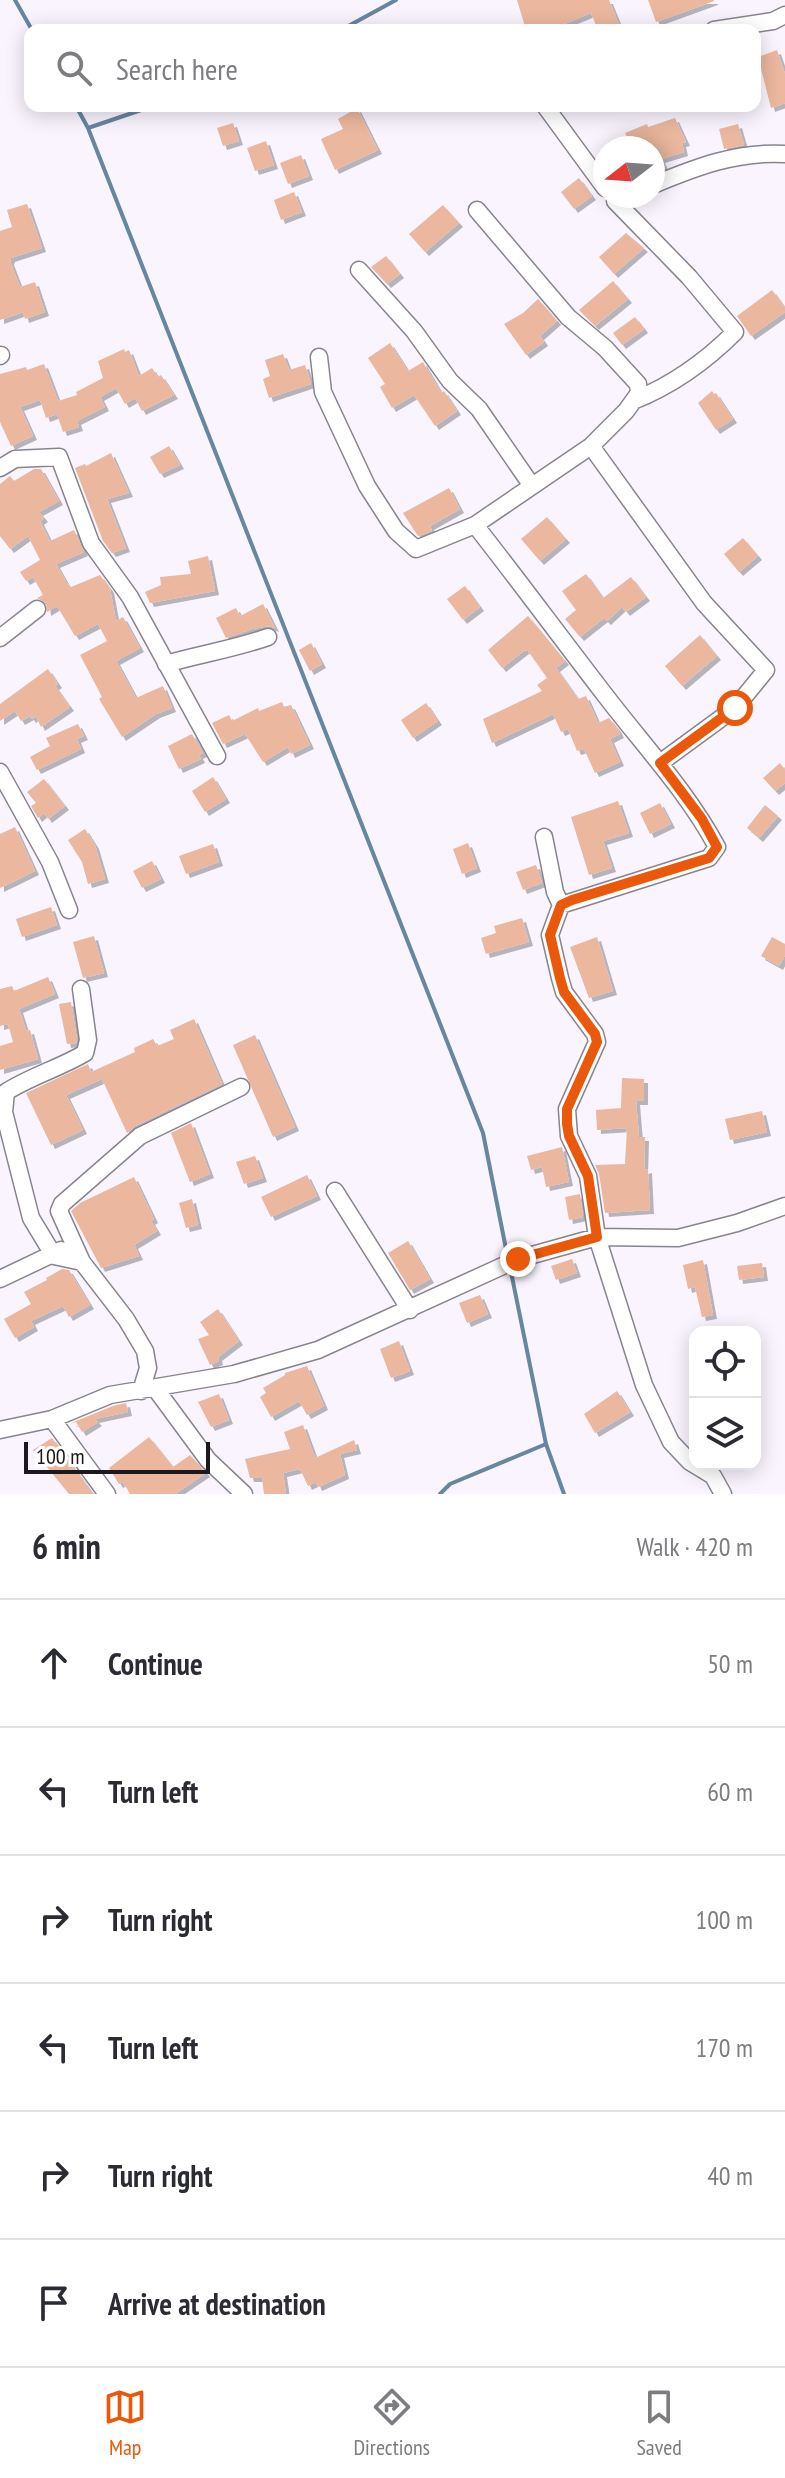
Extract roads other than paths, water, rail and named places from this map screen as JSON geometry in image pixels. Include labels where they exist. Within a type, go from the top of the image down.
[{"type":"street","points":[[753,24],[773,21],[785,15]]},
{"type":"street","points":[[551,112],[593,167]]},
{"type":"street","points":[[665,180],[725,158],[762,153],[785,154]]},
{"type":"street","points":[[627,208],[735,332],[709,358],[664,389],[633,401]]},
{"type":"street","points":[[319,357],[323,392],[367,486],[396,531],[416,549],[475,525],[591,446],[633,401],[639,393],[638,384],[605,348],[568,317],[477,210]]},
{"type":"street","points":[[359,270],[414,331],[450,381],[479,409],[532,486]]},
{"type":"street","points":[[591,446],[704,603],[766,670],[735,708],[660,763]]},
{"type":"street","points":[[0,468],[15,459],[59,457],[91,543],[130,597],[217,756]]},
{"type":"street","points":[[475,525],[660,763],[702,819],[717,847],[709,858],[561,905]]},
{"type":"street","points":[[0,638],[37,609]]},
{"type":"street","points":[[166,664],[230,650],[268,637]]},
{"type":"street","points":[[0,772],[50,862],[69,910]]},
{"type":"street","points":[[544,837],[555,892],[561,905],[550,935],[560,978],[564,992],[595,1034],[597,1042],[567,1109],[569,1136],[588,1176],[597,1237],[644,1385],[671,1442],[690,1462],[713,1476],[723,1494]]},
{"type":"street","points":[[81,989],[88,1040],[85,1053],[6,1092],[4,1112],[31,1218],[54,1256],[82,1262]]},
{"type":"street","points":[[238,1488],[208,1460],[148,1389],[145,1351],[126,1319],[82,1262],[60,1216],[62,1204],[140,1136],[241,1087]]},
{"type":"street","points":[[335,1191],[410,1310]]},
{"type":"street","points":[[0,1430],[52,1419],[110,1395],[234,1374],[318,1350],[518,1259],[597,1237],[678,1238],[737,1223],[785,1206]]},
{"type":"street","points":[[0,1279],[54,1256],[72,1242]]},
{"type":"street","points":[[52,1419],[107,1494]]},
{"type":"street","points":[[217,1494],[238,1488]]},
{"type":"waterway","points":[[15,0],[29,24]]},
{"type":"waterway","points":[[352,24],[396,0]]},
{"type":"waterway","points":[[79,112],[483,1133],[508,1259]]},
{"type":"waterway","points":[[88,128],[135,112]]},
{"type":"waterway","points":[[510,1267],[546,1444],[564,1494]]},
{"type":"waterway","points":[[440,1494],[450,1484],[546,1444]]}]
